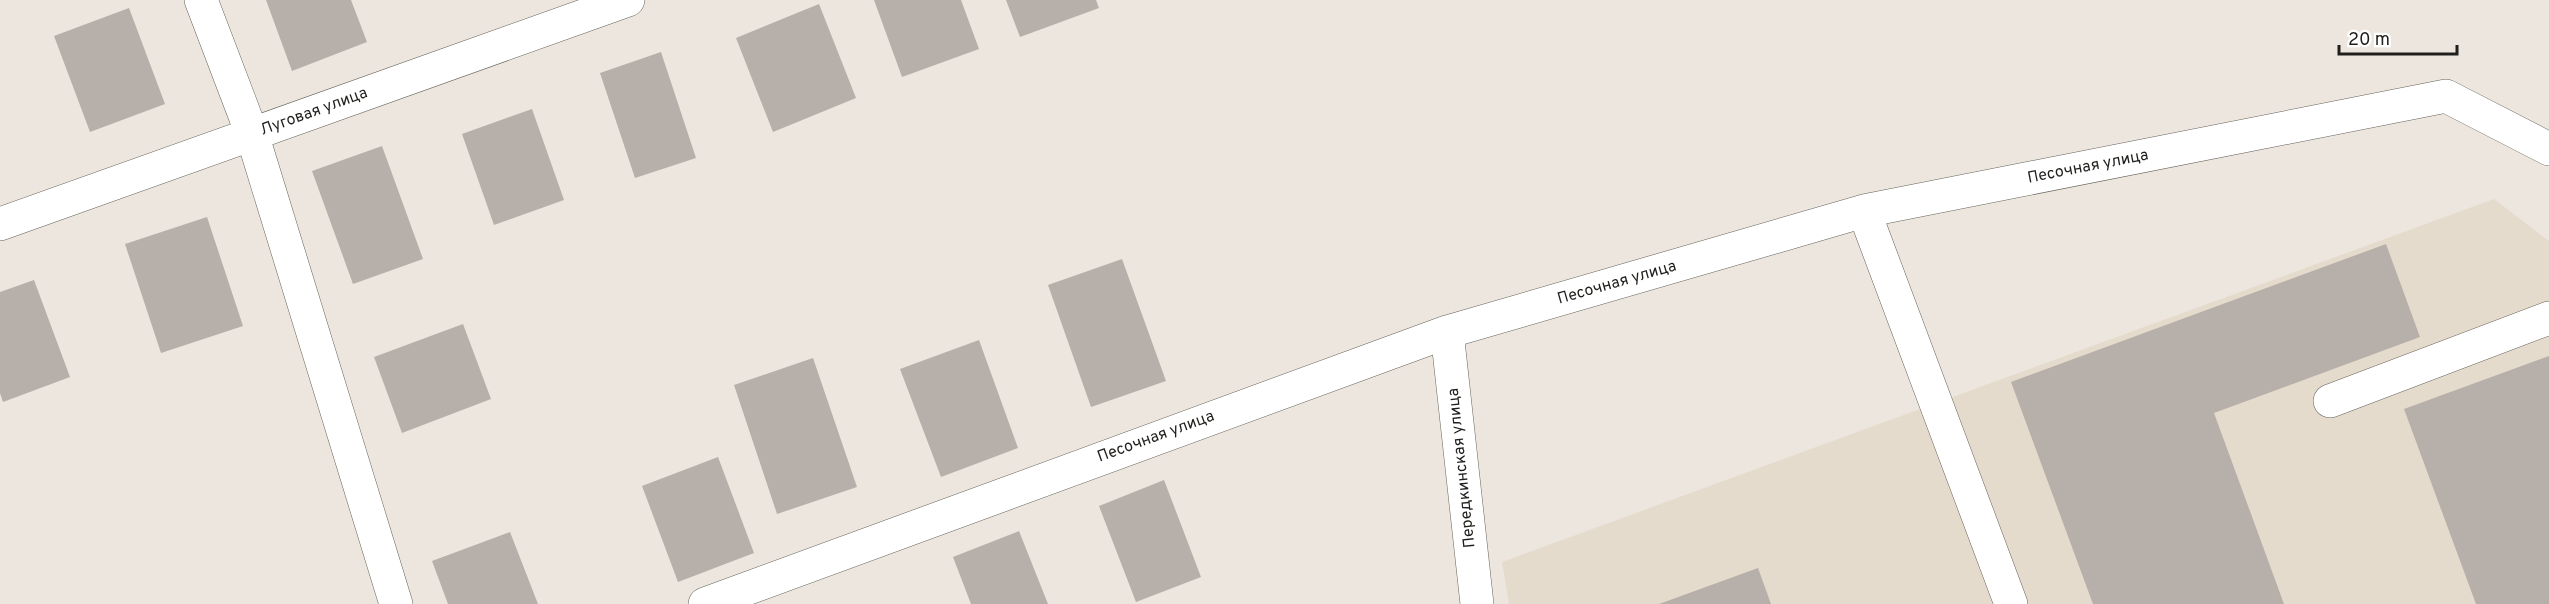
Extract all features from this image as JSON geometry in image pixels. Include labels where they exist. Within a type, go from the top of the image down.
[{"type":"street","points":[[201,0],[252,134],[396,604]]},
{"type":"street","name":"Луговая улица","points":[[0,224],[628,0]]},
{"type":"street","name":"Песочная улица","points":[[705,604],[1447,332],[1864,211],[2446,96],[2549,149]]},
{"type":"street","points":[[1864,211],[2011,604]]},
{"type":"street","points":[[2330,401],[2549,318]]},
{"type":"street","name":"Передкинская улица","points":[[1447,332],[1477,604]]},
{"type":"shaded area","points":[[2494,199],[2549,241],[2549,604],[1509,604],[1502,562]]},
{"type":"building","points":[[266,0],[351,0],[367,42],[292,71]]},
{"type":"building","points":[[874,0],[961,0],[979,49],[902,77]]},
{"type":"building","points":[[1006,0],[1096,0],[1099,8],[1020,37]]},
{"type":"building","points":[[819,4],[856,98],[773,132],[736,38]]},
{"type":"building","points":[[129,8],[165,104],[90,132],[54,36]]},
{"type":"building","points":[[661,52],[696,158],[635,178],[600,73]]},
{"type":"building","points":[[532,109],[564,200],[494,225],[462,134]]},
{"type":"building","points":[[382,146],[423,259],[353,284],[312,171]]},
{"type":"building","points":[[207,217],[243,326],[161,353],[125,244]]},
{"type":"building","points":[[2386,244],[2420,337],[2214,413],[2284,604],[2093,604],[2011,382]]},
{"type":"building","points":[[1122,259],[1166,381],[1091,407],[1048,285]]},
{"type":"building","points":[[34,280],[70,377],[3,402],[0,393],[0,292]]},
{"type":"building","points":[[463,324],[491,399],[402,433],[374,357]]},
{"type":"building","points":[[979,340],[1018,448],[941,477],[900,369]]},
{"type":"building","points":[[2549,356],[2549,604],[2476,604],[2404,409]]},
{"type":"building","points":[[813,358],[857,487],[777,514],[734,385]]},
{"type":"building","points":[[718,457],[754,553],[678,582],[642,486]]},
{"type":"building","points":[[1164,480],[1201,577],[1136,602],[1099,506]]},
{"type":"building","points":[[1019,531],[1048,604],[971,604],[953,557]]},
{"type":"building","points":[[510,532],[538,604],[448,604],[432,561]]},
{"type":"building","points":[[1758,568],[1771,604],[1659,604]]}]
